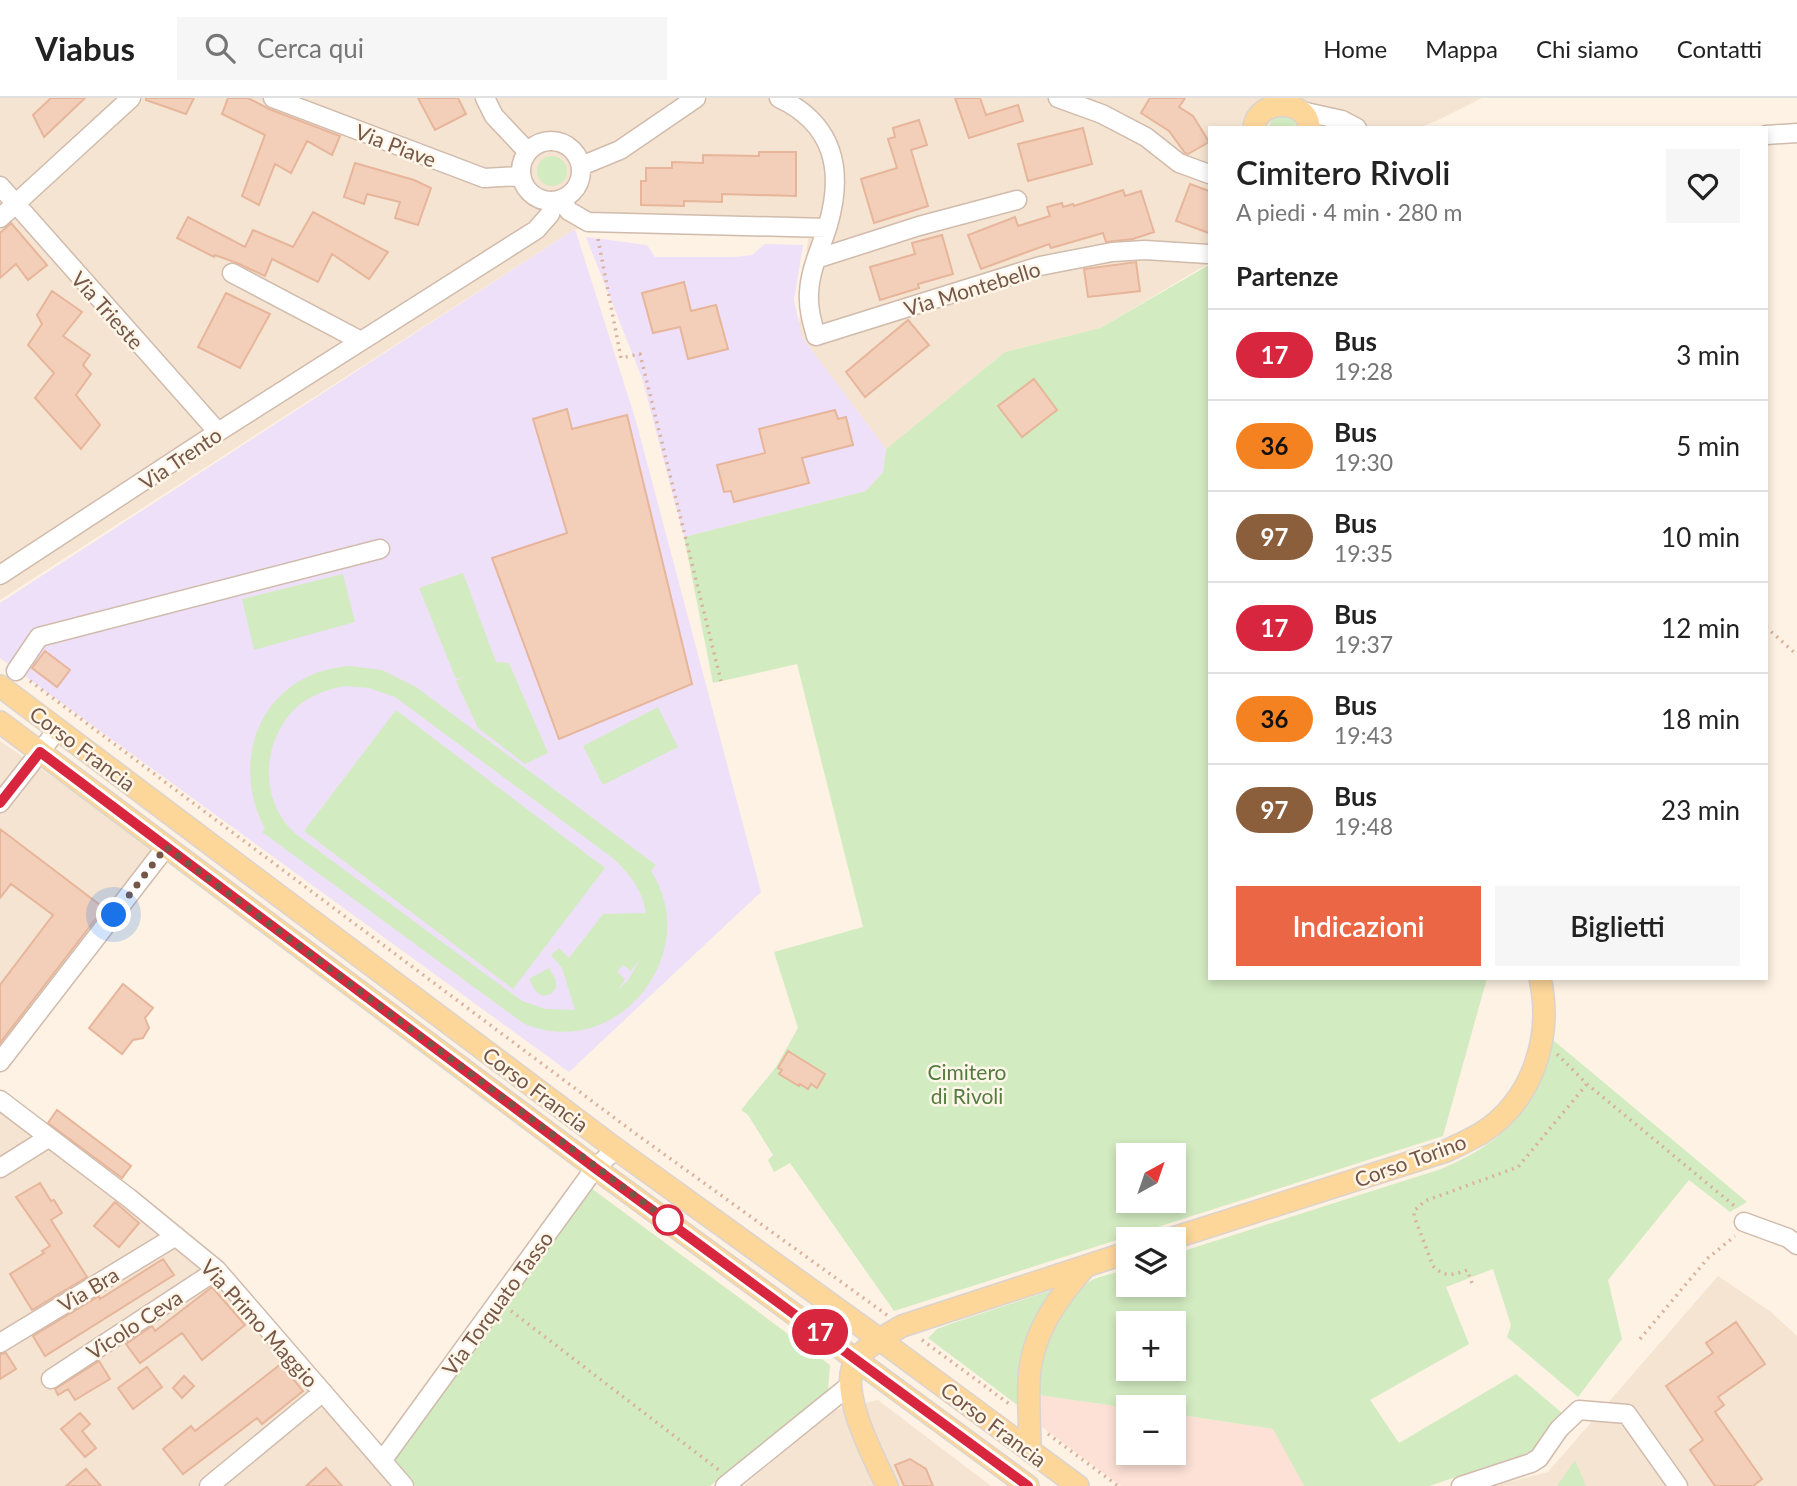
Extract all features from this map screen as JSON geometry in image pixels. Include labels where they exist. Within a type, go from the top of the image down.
[{"type":"main road","points":[[1251,115],[1275,98],[1294,101],[1308,120]]},
{"type":"main road","name":"Corso Francia","points":[[0,686],[616,1149],[1078,1486]]},
{"type":"main road","name":"Corso Francia","points":[[0,722],[595,1168],[1028,1486]]},
{"type":"main road","name":"Corso Torino","points":[[1186,1234],[1446,1152],[1482,1133],[1519,1095],[1534,1071],[1543,1040],[1545,1014],[1541,980]]},
{"type":"main road","points":[[887,1486],[865,1435],[849,1385],[856,1359],[879,1339],[902,1326],[1116,1256]]},
{"type":"main road","points":[[1030,1451],[1029,1379],[1033,1354],[1051,1311],[1066,1288],[1086,1266]]},
{"type":"street","points":[[0,218],[131,98]]},
{"type":"street","name":"Via Piave","points":[[273,98],[484,178],[520,176]]},
{"type":"street","points":[[485,98],[494,116],[527,151]]},
{"type":"street","points":[[581,166],[620,150],[696,98]]},
{"type":"street","name":"Via Montebello","points":[[779,98],[809,116],[822,132],[831,151],[836,186],[808,295],[809,313],[816,336],[1040,266],[1111,252],[1144,250],[1208,254]]},
{"type":"street","points":[[1058,98],[1102,114],[1146,138],[1179,163],[1208,174]]},
{"type":"street","points":[[1308,120],[1342,120],[1353,126]]},
{"type":"street","points":[[1768,135],[1797,133]]},
{"type":"street","points":[[557,201],[574,191],[579,183],[581,166],[577,157],[563,143],[544,141],[527,151],[520,166],[523,185],[535,197],[557,201],[580,219],[595,223],[827,228]]},
{"type":"street","name":"Via Trieste","points":[[0,186],[218,432]]},
{"type":"street","points":[[817,259],[919,226],[1017,200]]},
{"type":"street","name":"Via Trento","points":[[0,575],[218,432],[536,230],[557,201]]},
{"type":"street","points":[[232,272],[361,341]]},
{"type":"street","points":[[16,671],[39,637],[380,549]]},
{"type":"street","points":[[0,803],[58,729]]},
{"type":"street","points":[[0,1062],[166,847]]},
{"type":"street","name":"Via Primo Maggio","points":[[0,1100],[217,1270],[404,1486]]},
{"type":"street","points":[[0,1168],[48,1138]]},
{"type":"street","name":"Via Torquato Tasso","points":[[382,1461],[595,1168],[616,1149]]},
{"type":"street","points":[[1744,1222],[1788,1238],[1797,1245]]},
{"type":"street","name":"Via Bra","points":[[0,1343],[176,1236]]},
{"type":"street","name":"Vicolo Ceva","points":[[51,1379],[217,1270]]},
{"type":"street","points":[[729,1483],[849,1385]]},
{"type":"street","points":[[209,1486],[323,1392]]},
{"type":"street","points":[[1461,1486],[1539,1458],[1559,1429],[1579,1410],[1627,1414],[1678,1486]]},
{"type":"path","points":[[595,223],[621,358],[640,354],[721,681]]},
{"type":"path","points":[[1768,629],[1797,655]]},
{"type":"path","points":[[16,671],[621,1122],[1118,1486]]},
{"type":"path","points":[[1543,1040],[1587,1084],[1746,1216],[1740,1232],[1707,1258],[1640,1339]]},
{"type":"path","points":[[1472,1283],[1467,1270],[1450,1275],[1433,1266],[1414,1211],[1425,1201],[1518,1167],[1587,1084]]},
{"type":"path","points":[[498,1301],[729,1483]]},
{"type":"shaded area","points":[[0,98],[1482,98],[1423,126],[1208,126],[1208,264],[1100,328],[1005,352],[886,449],[798,332],[809,230],[575,229],[0,600]]},
{"type":"shaded area","points":[[575,229],[636,421],[761,892],[569,1072],[0,658],[0,603]]},
{"type":"shaded area","points":[[586,237],[647,245],[655,257],[735,257],[752,255],[765,244],[803,245],[794,300],[802,337],[886,449],[883,472],[866,491],[684,537],[642,378]]},
{"type":"shaded area","points":[[0,741],[162,852],[0,1062]]},
{"type":"shaded area","points":[[0,1095],[206,1272],[398,1486],[0,1486]]},
{"type":"shaded area","points":[[1718,1276],[1771,1312],[1797,1336],[1797,1486],[1493,1486],[1548,1472]]},
{"type":"shaded area","points":[[1038,1395],[1116,1406],[1116,1465],[1186,1465],[1186,1416],[1274,1429],[1304,1486],[1121,1486],[1039,1425]]},
{"type":"shaded area","points":[[878,1400],[991,1486],[744,1486],[830,1411]]},
{"type":"green space","points":[[1282,112],[1294,119],[1296,126],[1270,126],[1273,116]]},
{"type":"green space","points":[[552,156],[563,160],[567,171],[563,182],[552,186],[541,182],[537,171],[541,160]]},
{"type":"green space","name":"Cimitero di Rivoli","points":[[1208,266],[1208,980],[1486,980],[1443,1136],[1158,1227],[1116,1227],[1116,1240],[894,1311],[790,1163],[774,1172],[768,1160],[773,1155],[748,1115],[741,1110],[776,1067],[798,1028],[774,952],[863,927],[797,664],[713,683],[684,537],[866,491],[883,472],[886,449],[1005,352],[1100,328]]},
{"type":"green space","points":[[463,573],[496,662],[509,663],[548,753],[525,764],[478,728],[456,681],[467,675],[456,679],[419,588]]},
{"type":"green space","points":[[343,574],[355,622],[254,650],[242,599]]},
{"type":"green space","points":[[349,666],[382,670],[416,687],[656,865],[651,871],[665,903],[667,936],[658,966],[642,994],[618,1015],[589,1028],[557,1032],[523,1023],[262,832],[265,829],[254,801],[250,774],[252,747],[261,723],[275,701],[295,684],[319,672]],"holes":[[[344,686],[369,688],[395,697],[610,856],[634,882],[646,913],[603,914],[569,958],[559,948],[551,955],[562,968],[575,1010],[546,1009],[522,1001],[296,834],[284,821],[271,791],[270,757],[274,741],[292,712],[303,702]],[[641,958],[628,980],[618,990],[625,979],[617,972],[623,965],[631,971]]]},
{"type":"green space","points":[[658,707],[678,747],[603,785],[583,746]]},
{"type":"green space","points":[[396,710],[605,868],[513,989],[304,831]]},
{"type":"green space","points":[[549,968],[556,980],[556,988],[551,994],[543,996],[536,992],[529,979]]},
{"type":"green space","points":[[1553,1040],[1747,1202],[1730,1212],[1689,1180],[1608,1280],[1622,1339],[1578,1397],[1507,1337],[1511,1325],[1493,1269],[1446,1287],[1469,1344],[1370,1400],[1399,1443],[1516,1374],[1562,1413],[1548,1427],[1534,1451],[1429,1486],[1304,1486],[1273,1429],[1186,1416],[1186,1395],[1116,1395],[1116,1406],[1038,1395],[1046,1347],[1059,1315],[1079,1289],[1092,1280],[1116,1273],[1116,1297],[1186,1297],[1186,1250],[1441,1169],[1484,1147],[1500,1134],[1515,1120],[1537,1085]]},
{"type":"green space","points":[[591,1188],[830,1365],[828,1391],[710,1486],[415,1486],[392,1460]]},
{"type":"green space","points":[[1061,1287],[1024,1410],[928,1338],[937,1329],[950,1324]]},
{"type":"green space","points":[[1575,1460],[1586,1486],[1557,1486]]},
{"type":"building","points":[[51,98],[85,98],[44,137],[33,115]]},
{"type":"building","points":[[146,98],[194,98],[186,114]]},
{"type":"building","points":[[228,98],[248,98],[269,109],[340,136],[332,155],[307,141],[291,173],[275,164],[259,205],[242,196],[265,135],[222,114]]},
{"type":"building","points":[[418,98],[458,98],[466,114],[435,130]]},
{"type":"building","points":[[955,98],[980,98],[986,115],[1018,105],[1023,121],[969,138]]},
{"type":"building","points":[[1150,98],[1185,98],[1179,107],[1193,116],[1208,143],[1188,154],[1185,153],[1169,131],[1141,113]]},
{"type":"building","points":[[919,120],[927,145],[911,150],[928,206],[874,223],[861,179],[897,168],[888,139],[895,137],[893,128]]},
{"type":"building","points":[[1083,128],[1092,164],[1028,181],[1018,144]]},
{"type":"building","points":[[759,152],[796,152],[796,196],[722,194],[722,202],[684,201],[684,206],[641,205],[641,181],[646,181],[646,168],[672,168],[672,162],[703,163],[703,155],[759,156]]},
{"type":"building","points":[[355,163],[414,180],[431,188],[418,225],[395,218],[400,202],[367,194],[364,204],[344,197]]},
{"type":"building","points":[[1190,184],[1208,191],[1208,233],[1176,221]]},
{"type":"building","points":[[1123,190],[1125,196],[1141,191],[1154,232],[1133,239],[1106,242],[1103,233],[1051,248],[1049,244],[981,269],[968,235],[1015,217],[1018,226],[1050,216],[1047,207],[1062,203],[1063,207],[1074,206]]},
{"type":"building","points":[[313,212],[388,252],[369,279],[332,254],[318,282],[272,259],[265,276],[237,263],[215,255],[214,257],[177,238],[188,217],[245,247],[253,230],[293,247]]},
{"type":"building","points":[[11,223],[47,265],[28,280],[16,264],[0,278],[0,233]]},
{"type":"building","points":[[942,235],[953,274],[918,284],[919,288],[880,300],[870,267],[915,254],[912,243]]},
{"type":"building","points":[[1136,262],[1140,291],[1088,297],[1084,269]]},
{"type":"building","points":[[684,282],[691,311],[716,305],[728,349],[688,359],[680,327],[653,333],[642,293]]},
{"type":"building","points":[[52,291],[82,312],[63,336],[90,355],[83,365],[91,374],[76,395],[100,425],[81,449],[35,398],[54,373],[28,345],[42,324],[37,315]]},
{"type":"building","points":[[226,293],[270,314],[240,368],[198,347]]},
{"type":"building","points":[[908,320],[929,345],[865,397],[846,372]]},
{"type":"building","points":[[1034,379],[1057,410],[1022,437],[998,406]]},
{"type":"building","points":[[567,409],[572,429],[627,415],[692,684],[559,739],[492,558],[567,533],[533,419]]},
{"type":"building","points":[[835,410],[838,419],[846,417],[853,445],[802,458],[809,483],[734,502],[731,491],[724,492],[717,465],[765,453],[759,429]]},
{"type":"building","points":[[45,651],[70,670],[57,687],[32,668]]},
{"type":"building","points":[[0,829],[104,908],[0,1043],[0,985],[53,915],[11,884],[0,898]]},
{"type":"building","points":[[123,984],[153,1008],[145,1018],[149,1028],[143,1038],[133,1040],[122,1054],[89,1028]]},
{"type":"building","points":[[788,1051],[825,1074],[817,1088],[811,1084],[808,1089],[800,1084],[799,1086],[779,1074],[782,1070],[778,1068]]},
{"type":"building","points":[[57,1110],[131,1166],[122,1178],[48,1123]]},
{"type":"building","points":[[40,1183],[62,1213],[51,1220],[87,1277],[32,1310],[10,1274],[44,1253],[42,1251],[50,1246],[16,1197]]},
{"type":"building","points":[[115,1202],[139,1223],[119,1247],[94,1226]]},
{"type":"building","points":[[163,1259],[174,1275],[45,1356],[33,1336],[99,1296],[100,1299]]},
{"type":"building","points":[[212,1287],[245,1325],[202,1360],[182,1333],[140,1363],[126,1344],[152,1326],[155,1331]]},
{"type":"building","points":[[1736,1322],[1765,1364],[1718,1397],[1724,1405],[1715,1412],[1762,1479],[1753,1486],[1715,1486],[1690,1450],[1703,1440],[1666,1386],[1713,1353],[1706,1343]]},
{"type":"building","points":[[6,1353],[16,1369],[0,1379],[0,1354]]},
{"type":"building","points":[[99,1361],[110,1379],[75,1400],[68,1389],[58,1395],[55,1389]]},
{"type":"building","points":[[281,1364],[303,1391],[262,1424],[257,1418],[183,1474],[163,1449],[191,1426],[195,1431]]},
{"type":"building","points":[[147,1367],[162,1387],[133,1409],[118,1388]]},
{"type":"building","points":[[184,1376],[194,1386],[182,1398],[173,1388]]},
{"type":"building","points":[[80,1413],[90,1424],[82,1431],[96,1448],[85,1457],[61,1429]]},
{"type":"building","points":[[910,1459],[926,1469],[933,1486],[904,1486],[895,1465]]},
{"type":"building","points":[[326,1468],[342,1486],[306,1486]]},
{"type":"building","points":[[86,1469],[101,1486],[66,1486]]},
{"type":"bus line","name":"17","points":[[0,803],[40,752],[595,1168],[1028,1486]]},
{"type":"route","points":[[114,915],[166,847],[677,1227],[668,1220]]}]
